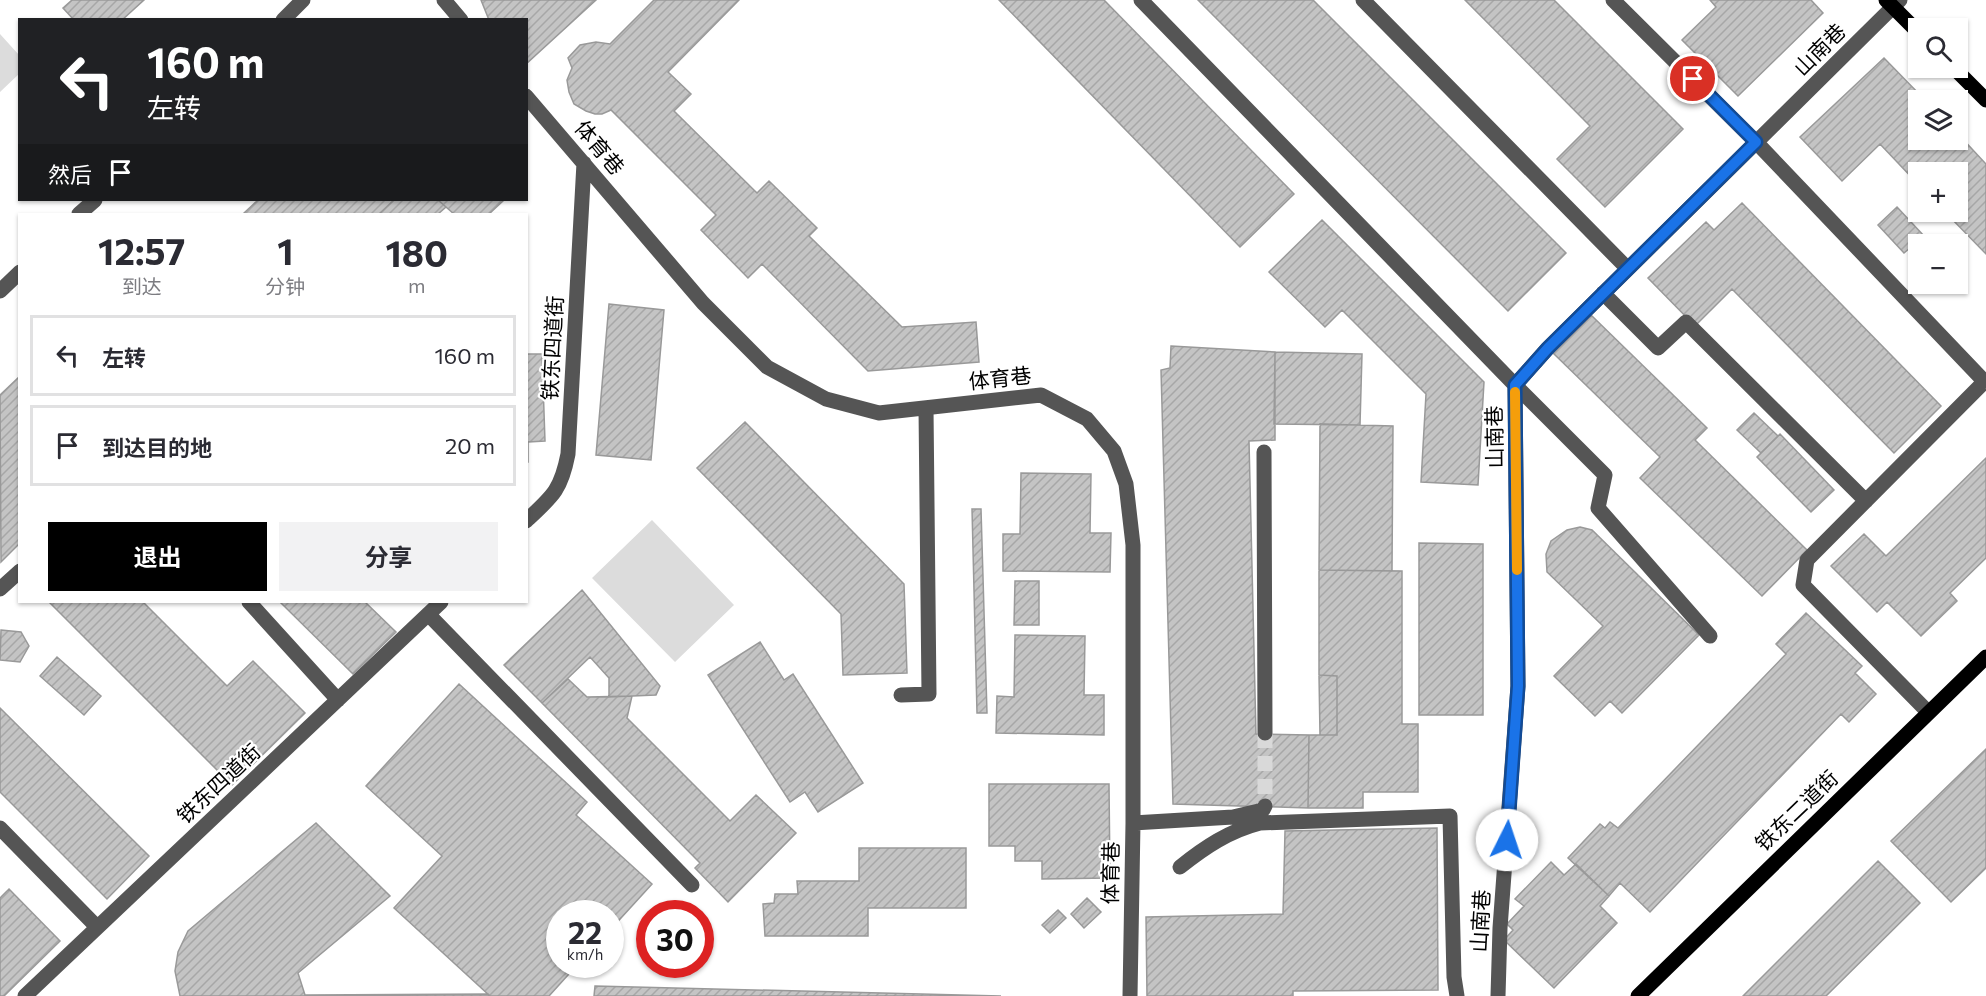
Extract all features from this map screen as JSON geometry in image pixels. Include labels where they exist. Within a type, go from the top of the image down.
[{"type":"main road","points":[[1893,2],[1908,20]]},
{"type":"main road","points":[[1964,78],[1986,100]]},
{"type":"main road","name":"铁东二道街","points":[[1638,996],[1986,657]]},
{"type":"street","points":[[285,18],[303,0]]},
{"type":"street","points":[[444,0],[459,18]]},
{"type":"street","points":[[1141,0],[1605,475],[1598,508],[1710,636]]},
{"type":"street","points":[[1363,0],[1628,269]]},
{"type":"street","points":[[1613,0],[1756,142],[1985,380],[1807,560],[1803,585],[1928,712]]},
{"type":"street","name":"山南巷","points":[[1498,996],[1500,928],[1518,686],[1515,385],[1548,348],[1756,142],[1893,2]]},
{"type":"street","name":"体育巷","points":[[528,98],[703,303],[767,367],[826,399],[879,413],[1041,395],[1087,418],[1114,451],[1126,484],[1133,545],[1133,823],[1130,996]]},
{"type":"street","name":"铁东四道街","points":[[528,519],[553,496],[564,474],[568,454],[584,163]]},
{"type":"street","points":[[80,213],[94,201]]},
{"type":"street","points":[[0,291],[18,274]]},
{"type":"street","points":[[1603,293],[1658,348],[1686,322],[1866,501]]},
{"type":"street","points":[[901,695],[929,694],[926,408]]},
{"type":"street","points":[[1264,452],[1265,733]]},
{"type":"street","points":[[0,589],[18,573]]},
{"type":"street","points":[[250,603],[338,700]]},
{"type":"street","name":"铁东四道街","points":[[25,996],[440,603]]},
{"type":"street","points":[[428,614],[692,885]]},
{"type":"street","points":[[1133,823],[1233,817],[1263,810],[1265,806]]},
{"type":"street","points":[[1180,867],[1222,836],[1242,827],[1260,823],[1450,816],[1454,978],[1457,996]]},
{"type":"street","points":[[0,828],[97,927]]},
{"type":"shaded area","points":[[0,34],[18,54],[18,75],[0,92]]},
{"type":"shaded area","points":[[652,520],[734,605],[675,662],[592,578]]},
{"type":"building","points":[[72,0],[144,0],[124,18],[72,18],[63,8]]},
{"type":"building","points":[[481,0],[596,0],[528,62],[528,18],[488,18]]},
{"type":"building","points":[[654,0],[739,0],[668,72],[691,94],[674,111],[757,193],[769,181],[817,228],[809,236],[902,327],[976,322],[979,362],[868,371],[762,264],[748,278],[701,230],[716,215],[611,110],[595,114],[574,104],[567,80],[572,68],[568,58],[580,45],[596,42],[610,44]]},
{"type":"building","points":[[999,0],[1104,0],[1294,194],[1240,247]]},
{"type":"building","points":[[1198,0],[1313,0],[1566,253],[1508,311]]},
{"type":"building","points":[[1465,0],[1554,0],[1683,129],[1605,207],[1557,159],[1590,126]]},
{"type":"building","points":[[1710,0],[1811,0],[1823,13],[1738,96],[1682,40],[1716,7]]},
{"type":"building","points":[[1884,58],[1915,90],[1908,90],[1908,150],[1968,150],[1968,145],[1986,164],[1986,254],[1955,222],[1968,222],[1968,162],[1908,162],[1908,173],[1880,144],[1842,181],[1800,137]]},
{"type":"building","points":[[257,201],[393,201],[380,213],[244,213]]},
{"type":"building","points":[[393,201],[439,201],[446,207],[439,213],[380,213]]},
{"type":"building","points":[[439,201],[503,201],[490,213],[453,213]]},
{"type":"building","points":[[1742,203],[1941,406],[1894,453],[1732,289],[1695,326],[1648,278],[1706,222],[1714,230]]},
{"type":"building","points":[[1897,207],[1908,219],[1908,222],[1911,222],[1922,234],[1908,234],[1908,250],[1904,253],[1878,225]]},
{"type":"building","points":[[1322,220],[1484,382],[1478,485],[1421,482],[1426,394],[1342,310],[1325,327],[1269,272]]},
{"type":"building","points":[[609,304],[664,310],[651,460],[596,455]]},
{"type":"building","points":[[1591,315],[1707,428],[1695,440],[1807,550],[1762,596],[1640,478],[1660,457],[1553,353]]},
{"type":"building","points":[[1171,346],[1275,352],[1275,440],[1249,441],[1256,734],[1309,735],[1308,808],[1173,804],[1161,370],[1170,368]]},
{"type":"building","points":[[1275,352],[1362,354],[1360,425],[1274,424]]},
{"type":"building","points":[[528,354],[542,354],[545,441],[528,442]]},
{"type":"building","points":[[18,378],[18,545],[1,562],[0,395]]},
{"type":"building","points":[[1754,413],[1778,436],[1761,453],[1737,430]]},
{"type":"building","points":[[745,422],[904,584],[907,673],[843,675],[841,614],[697,468]]},
{"type":"building","points":[[1320,424],[1393,426],[1392,571],[1319,570]]},
{"type":"building","points":[[1780,434],[1834,490],[1811,512],[1757,457]]},
{"type":"building","points":[[1986,458],[1986,558],[1950,593],[1957,601],[1921,636],[1887,602],[1877,612],[1831,566],[1864,534],[1886,556]]},
{"type":"building","points":[[1021,473],[1091,474],[1090,533],[1111,533],[1110,572],[1003,571],[1003,534],[1020,534]]},
{"type":"building","points":[[972,509],[981,509],[987,713],[977,713]]},
{"type":"building","points":[[1580,527],[1592,530],[1699,635],[1622,713],[1610,701],[1595,716],[1554,676],[1603,626],[1547,572],[1546,554],[1551,541],[1567,530]]},
{"type":"building","points":[[1419,543],[1483,544],[1483,715],[1419,715]]},
{"type":"building","points":[[1319,570],[1402,571],[1402,724],[1418,724],[1418,792],[1363,792],[1363,808],[1308,808],[1309,735],[1337,735],[1337,676],[1319,675]]},
{"type":"building","points":[[1015,581],[1039,581],[1039,625],[1014,625]]},
{"type":"building","points":[[582,590],[660,686],[656,695],[609,697],[609,678],[590,657],[542,703],[504,665]]},
{"type":"building","points":[[50,603],[144,603],[227,686],[253,661],[305,713],[232,785]]},
{"type":"building","points":[[281,603],[366,603],[396,632],[353,674]]},
{"type":"building","points":[[1806,613],[1862,666],[1855,673],[1876,694],[1849,722],[1841,714],[1650,912],[1620,883],[1609,896],[1568,858],[1600,824],[1605,828],[1610,822],[1618,828],[1786,654],[1776,644]]},
{"type":"building","points":[[1,630],[21,632],[29,646],[20,662],[0,660]]},
{"type":"building","points":[[1015,635],[1085,636],[1084,695],[1104,695],[1104,735],[996,733],[997,696],[1014,697]]},
{"type":"building","points":[[760,642],[784,680],[793,674],[863,783],[818,812],[805,792],[790,802],[708,675]]},
{"type":"building","points":[[57,657],[101,696],[84,715],[40,676]]},
{"type":"building","points":[[1319,675],[1337,676],[1337,735],[1320,735]]},
{"type":"building","points":[[568,679],[587,697],[632,696],[627,718],[730,821],[756,795],[796,833],[728,902],[695,868],[700,863],[542,703]]},
{"type":"building","points":[[459,684],[587,802],[576,815],[652,884],[624,915],[624,900],[546,900],[546,978],[565,978],[549,996],[490,996],[394,908],[442,856],[366,786]]},
{"type":"building","points":[[0,708],[149,856],[107,899],[0,792]]},
{"type":"building","points":[[1986,749],[1986,868],[1951,902],[1891,841]]},
{"type":"building","points":[[989,784],[1109,784],[1110,878],[1042,879],[1042,861],[1015,861],[1015,846],[989,846]]},
{"type":"building","points":[[316,823],[390,896],[298,973],[305,995],[488,994],[490,996],[180,996],[175,971],[178,952],[188,931]]},
{"type":"building","points":[[1437,828],[1438,990],[1293,991],[1293,996],[1147,996],[1146,917],[1283,914],[1285,831]]},
{"type":"building","points":[[859,848],[966,848],[966,908],[868,908],[868,936],[765,936],[763,904],[774,903],[775,894],[798,894],[797,881],[859,881]]},
{"type":"building","points":[[1878,861],[1920,903],[1826,996],[1743,996]]},
{"type":"building","points":[[1551,862],[1564,875],[1576,864],[1609,896],[1600,906],[1617,923],[1554,988],[1504,940],[1513,930],[1507,924],[1524,906],[1515,899]]},
{"type":"building","points":[[9,889],[60,941],[4,996],[0,996],[0,898]]},
{"type":"building","points":[[1087,898],[1101,912],[1084,928],[1071,914]]},
{"type":"building","points":[[1058,910],[1066,918],[1050,933],[1042,925]]},
{"type":"building","points":[[595,986],[1001,996],[594,996]]},
{"type":"tunnel","points":[[1265,733],[1265,806]]},
{"type":"slow traffic","points":[[1515,392],[1517,570]]},
{"type":"route","points":[[1507,840],[1518,686],[1515,385],[1548,348],[1756,142],[1693,79]]}]
